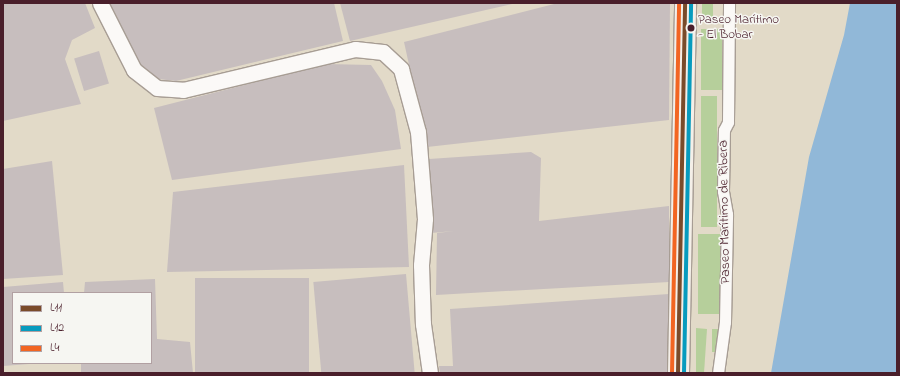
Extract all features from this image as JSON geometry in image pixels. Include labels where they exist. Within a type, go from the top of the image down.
[{"type":"main road","points":[[678,373],[685,3]]},
{"type":"street","points":[[100,3],[134,70],[157,88],[183,90],[355,49],[383,52],[401,69],[418,132],[426,219],[421,264],[423,324],[430,373]]},
{"type":"street","name":"Paseo Marítimo de Ribera","points":[[718,373],[724,346],[725,322],[727,214],[723,191],[724,130],[728,117],[729,3]]},
{"type":"green space","points":[[702,3],[713,3],[713,17],[702,17]]},
{"type":"green space","points":[[701,29],[722,29],[722,90],[701,90]]},
{"type":"green space","points":[[701,96],[717,96],[717,227],[701,227]]},
{"type":"green space","points":[[698,234],[721,234],[721,314],[698,314]]},
{"type":"green space","points":[[696,328],[707,329],[704,373],[696,373]]},
{"type":"green space","points":[[712,329],[718,329],[718,352],[712,352]]},
{"type":"water","points":[[850,3],[897,3],[897,373],[771,373],[809,157],[844,35]]},
{"type":"building","points":[[3,3],[85,3],[95,28],[72,40],[65,59],[81,104],[3,121]]},
{"type":"building","points":[[109,3],[334,3],[343,41],[176,81],[158,79],[139,64]]},
{"type":"building","points":[[340,3],[512,3],[512,4],[350,41]]},
{"type":"building","points":[[558,3],[670,3],[669,120],[427,147],[404,42]]},
{"type":"building","points":[[99,51],[109,84],[84,91],[74,59]]},
{"type":"building","points":[[326,64],[371,65],[382,81],[395,110],[401,149],[172,180],[154,108]]},
{"type":"building","points":[[531,152],[541,158],[539,221],[669,206],[669,282],[436,295],[437,233],[454,231],[431,233],[429,159]]},
{"type":"building","points":[[52,161],[63,275],[3,279],[3,169]]},
{"type":"building","points":[[404,165],[409,267],[167,272],[173,192]]},
{"type":"building","points":[[406,274],[415,373],[321,373],[313,282]]},
{"type":"building","points":[[195,278],[309,278],[309,373],[195,373]]},
{"type":"building","points":[[155,279],[157,339],[190,342],[193,373],[81,373],[81,364],[152,364],[152,292],[84,292],[85,282]]},
{"type":"building","points":[[63,282],[64,292],[12,292],[12,364],[29,364],[3,366],[3,287]]},
{"type":"building","points":[[669,294],[669,373],[440,373],[439,366],[453,366],[450,309]]},
{"type":"transit line","name":"L4","points":[[672,373],[679,3]]},
{"type":"transit line","name":"L11","points":[[678,373],[685,3]]},
{"type":"transit line","name":"L12","points":[[684,373],[691,3]]},
{"type":"place","name":"Paseo Marítimo - El Bobar","points":[[691,28]]}]
